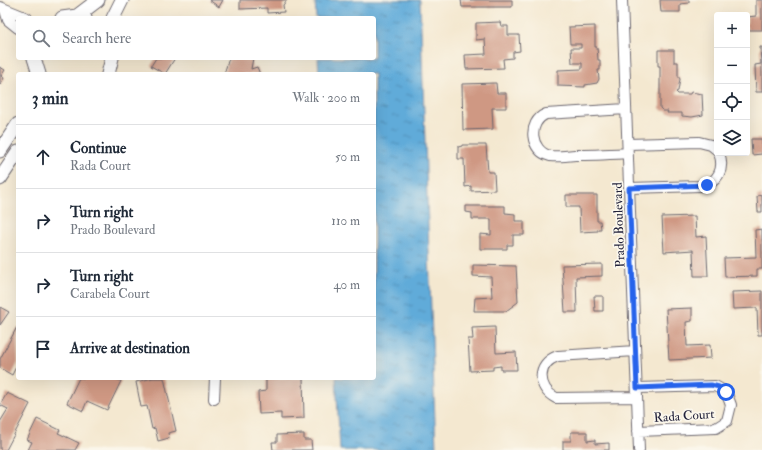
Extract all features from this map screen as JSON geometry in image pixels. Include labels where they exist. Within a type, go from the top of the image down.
[{"type":"street","points":[[82,16],[98,0]]},
{"type":"street","points":[[114,16],[122,0]]},
{"type":"street","name":"Prado Boulevard","points":[[622,0],[639,450]]},
{"type":"street","points":[[2,9],[21,16]]},
{"type":"street","points":[[2,9],[8,20],[16,26]]},
{"type":"street","points":[[35,60],[38,72]]},
{"type":"street","points":[[626,110],[546,114],[541,116],[534,124],[533,136],[537,147],[550,156],[699,142],[711,145],[714,148]]},
{"type":"street","points":[[0,151],[16,127]]},
{"type":"street","points":[[0,179],[16,155]]},
{"type":"street","points":[[629,188],[701,186],[711,183],[718,177],[721,168],[719,156]]},
{"type":"street","name":"Rada Court","points":[[635,352],[552,357],[546,364],[541,377],[543,387],[556,398],[715,386],[726,392],[731,405],[726,421],[716,428],[638,431]]},
{"type":"street","points":[[214,400],[215,380]]},
{"type":"water","points":[[315,0],[420,0],[436,450],[340,450],[336,380],[376,380],[376,72],[319,72],[318,60],[376,60],[376,16],[316,16]]},
{"type":"building","points":[[209,0],[223,0],[219,7]]},
{"type":"building","points":[[240,0],[287,0],[283,5],[284,12],[267,13],[267,8],[240,9]]},
{"type":"building","points":[[461,0],[512,0],[512,7],[462,7]]},
{"type":"building","points":[[660,0],[689,0],[689,3],[680,4],[680,12],[661,12]]},
{"type":"building","points":[[756,0],[762,0],[762,30],[750,30],[750,17],[756,16]]},
{"type":"building","points":[[500,22],[501,26],[508,26],[508,35],[519,35],[520,51],[513,52],[513,58],[503,59],[504,68],[466,69],[465,55],[486,54],[485,39],[476,40],[476,23]]},
{"type":"building","points":[[595,26],[595,47],[597,47],[598,60],[600,60],[600,70],[598,70],[599,79],[597,83],[585,85],[585,87],[558,86],[558,70],[582,69],[582,63],[572,63],[571,48],[581,48],[581,44],[570,44],[569,27]]},
{"type":"building","points":[[760,47],[762,47],[762,92],[756,92],[755,65],[761,64]]},
{"type":"building","points":[[658,50],[674,50],[674,62],[678,62],[678,76],[680,79],[678,91],[676,92],[678,94],[690,94],[691,92],[702,94],[703,115],[692,117],[682,116],[682,113],[667,113],[668,111],[663,111],[660,108],[660,66],[658,66]]},
{"type":"building","points":[[155,60],[174,60],[166,72],[162,72],[151,66]]},
{"type":"building","points":[[228,60],[253,60],[251,69],[257,67],[259,72],[225,72]]},
{"type":"building","points":[[0,67],[5,70],[1,76],[4,78],[0,85]]},
{"type":"building","points":[[496,83],[497,93],[506,93],[506,108],[492,108],[493,129],[463,130],[462,84]]},
{"type":"building","points":[[751,139],[762,139],[762,154],[752,155]]},
{"type":"building","points":[[462,145],[486,145],[488,172],[494,172],[495,190],[471,191],[471,186],[465,187],[464,159],[458,159],[458,147]]},
{"type":"building","points":[[566,195],[597,195],[597,221],[600,221],[601,229],[598,229],[598,231],[580,232],[579,207],[566,207]]},
{"type":"building","points":[[762,195],[762,212],[758,212],[757,196]]},
{"type":"building","points":[[466,206],[505,206],[505,213],[515,214],[515,221],[524,221],[524,235],[513,235],[513,245],[507,245],[507,249],[480,249],[480,234],[491,235],[491,219],[472,219],[472,213],[466,212]]},
{"type":"building","points":[[695,216],[696,237],[706,236],[708,276],[694,276],[693,250],[664,252],[662,217]]},
{"type":"building","points":[[762,229],[762,269],[757,269],[757,276],[725,277],[724,258],[756,257],[755,230]]},
{"type":"building","points":[[602,264],[602,276],[576,277],[577,312],[565,312],[562,265]]},
{"type":"building","points":[[473,265],[516,266],[518,302],[506,311],[474,311],[475,298],[492,297],[491,277],[473,276]]},
{"type":"building","points":[[762,291],[762,335],[758,335],[757,308],[733,309],[732,292]]},
{"type":"building","points":[[594,296],[603,296],[603,311],[595,311]]},
{"type":"building","points":[[0,307],[9,312],[0,325]]},
{"type":"building","points":[[692,308],[692,321],[686,322],[687,346],[710,345],[711,358],[669,360],[666,309]]},
{"type":"building","points":[[495,327],[496,353],[516,352],[517,370],[501,370],[501,366],[493,367],[493,370],[470,371],[468,339],[473,339],[472,328]]},
{"type":"building","points":[[16,329],[16,367],[12,375],[0,368],[0,359]]},
{"type":"building","points":[[78,380],[121,381],[107,410],[87,401],[83,411],[67,403]]},
{"type":"building","points":[[144,380],[164,380],[176,431],[168,433],[169,438],[158,441],[155,428],[152,429],[147,406],[141,407],[136,382]]},
{"type":"building","points":[[266,380],[303,380],[304,418],[281,419],[281,413],[259,414],[258,392],[266,391]]},
{"type":"building","points":[[7,393],[30,404],[6,450],[2,450],[0,449],[0,422],[8,409],[0,405]]},
{"type":"building","points":[[37,419],[60,430],[58,433],[79,443],[75,450],[28,450],[32,442],[27,440]]},
{"type":"building","points":[[571,432],[587,432],[587,441],[595,440],[595,444],[609,443],[609,450],[563,450],[563,441],[571,441]]},
{"type":"building","points":[[304,434],[304,440],[311,440],[312,450],[273,450],[272,442],[277,442],[277,435]]},
{"type":"route","points":[[707,185],[629,188],[637,388],[711,385],[719,387],[726,392]]}]
